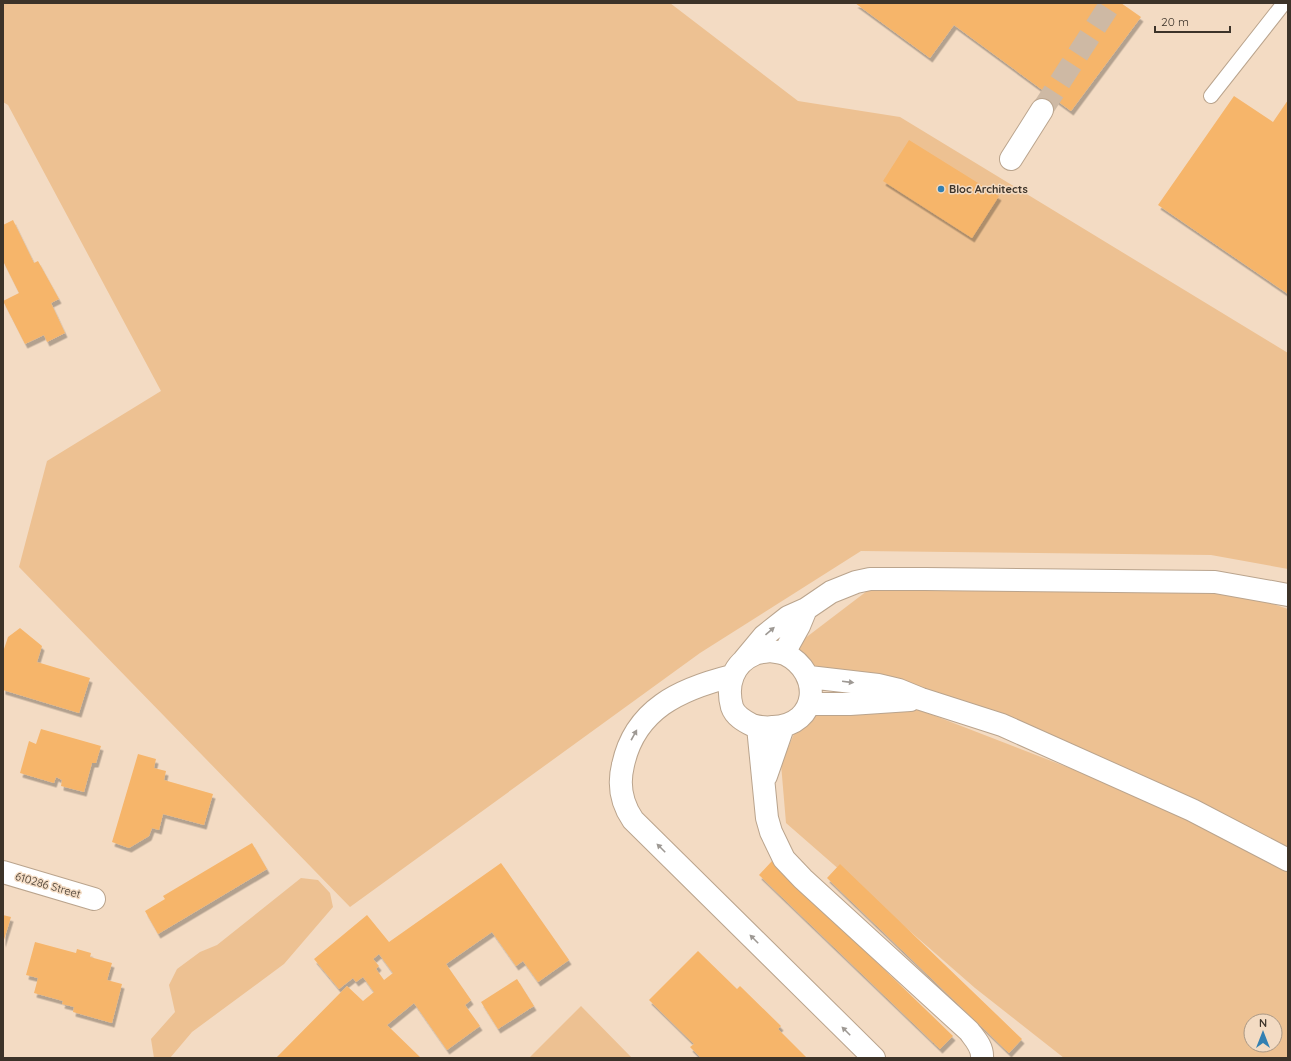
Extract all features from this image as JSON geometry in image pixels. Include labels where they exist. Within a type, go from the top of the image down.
[{"type":"street","points":[[1011,159],[1042,110]]},
{"type":"street","points":[[874,1058],[639,826],[627,810],[621,787],[621,772],[626,751],[635,732],[642,722],[653,710],[665,702],[692,688],[738,668],[756,653],[770,651],[784,653],[799,663],[809,677],[811,691],[810,704],[797,720],[783,727],[758,727],[739,717],[733,709],[729,691],[738,668],[764,636],[774,627],[788,617],[806,609],[832,592],[856,582],[870,580],[932,579],[1215,582],[1288,595]]},
{"type":"street","points":[[784,653],[799,626],[806,609]]},
{"type":"street","points":[[809,677],[878,685],[899,690],[921,699],[1002,725],[1192,810],[1288,860]]},
{"type":"street","points":[[810,704],[850,704],[921,699]]},
{"type":"street","points":[[758,727],[767,818],[771,832],[784,859],[803,879],[969,1031],[980,1045],[982,1058]]},
{"type":"street","points":[[764,783],[783,727]]},
{"type":"street","name":"610286 Street","points":[[3,872],[94,899]]},
{"type":"lane","points":[[1211,96],[1282,3]]},
{"type":"shaded area","points":[[3,3],[670,3],[798,101],[900,117],[1288,353],[1288,569],[1211,555],[861,551],[700,653],[350,907],[19,567],[47,461],[161,391],[8,105],[3,102]]},
{"type":"shaded area","points":[[1220,586],[1288,609],[1288,847],[1192,799],[783,655],[867,591]]},
{"type":"shaded area","points":[[907,705],[1201,819],[1288,864],[1288,1058],[1064,1058],[975,988],[786,823],[781,764],[797,727],[823,710]]},
{"type":"shaded area","points":[[301,878],[318,880],[330,893],[333,907],[284,964],[192,1032],[170,1058],[154,1058],[151,1039],[175,1012],[169,985],[177,969],[200,952],[217,945]]},
{"type":"shaded area","points":[[581,1006],[632,1058],[529,1058]]},
{"type":"building","points":[[855,3],[1121,3],[1141,17],[1071,111],[954,25],[930,58]]},
{"type":"building","points":[[1234,96],[1273,122],[1288,100],[1288,294],[1158,205]]},
{"type":"building","name":"Bloc Architects","points":[[909,140],[999,196],[972,238],[883,181]]},
{"type":"building","points":[[13,220],[34,263],[38,261],[59,299],[51,303],[65,333],[47,342],[44,335],[25,344],[3,301],[19,293],[3,261],[3,225]]},
{"type":"building","points":[[20,628],[42,646],[37,662],[90,678],[79,713],[3,690],[3,649],[8,637]]},
{"type":"building","points":[[41,729],[101,746],[96,763],[92,763],[84,792],[61,786],[62,780],[56,777],[54,783],[20,773],[29,741],[36,744]]},
{"type":"building","points":[[138,754],[156,759],[154,768],[166,771],[164,780],[213,794],[204,825],[163,814],[159,830],[152,828],[149,836],[129,848],[112,842]]},
{"type":"building","points":[[252,843],[267,869],[158,934],[145,911],[165,899],[163,896]]},
{"type":"building","points":[[772,861],[953,1036],[940,1049],[759,875]]},
{"type":"building","points":[[501,863],[569,960],[538,982],[523,961],[516,966],[492,932],[446,964],[471,1000],[465,1005],[480,1026],[447,1050],[414,1003],[387,1025],[421,1058],[276,1058],[347,986],[363,1001],[374,992],[363,977],[356,982],[353,978],[339,989],[314,959],[367,915],[389,942]],"holes":[[[379,954],[393,973],[384,980],[376,969],[379,966],[373,959]]]},
{"type":"building","points":[[840,864],[1022,1039],[1009,1053],[827,878]]},
{"type":"building","points":[[3,915],[11,917],[3,943]]},
{"type":"building","points":[[35,942],[76,953],[77,949],[91,953],[90,957],[112,963],[107,980],[122,984],[112,1023],[73,1012],[74,1007],[62,1004],[63,1001],[34,993],[38,978],[26,975]]},
{"type":"building","points":[[698,951],[737,989],[740,986],[781,1026],[778,1029],[807,1058],[701,1058],[690,1047],[694,1044],[649,1000]]},
{"type":"building","points":[[517,979],[534,1006],[498,1029],[481,1002]]},
{"type":"tunnel","points":[[1042,110],[1111,3]]},
{"type":"place","name":"Bloc Architects","points":[[941,189]]}]
